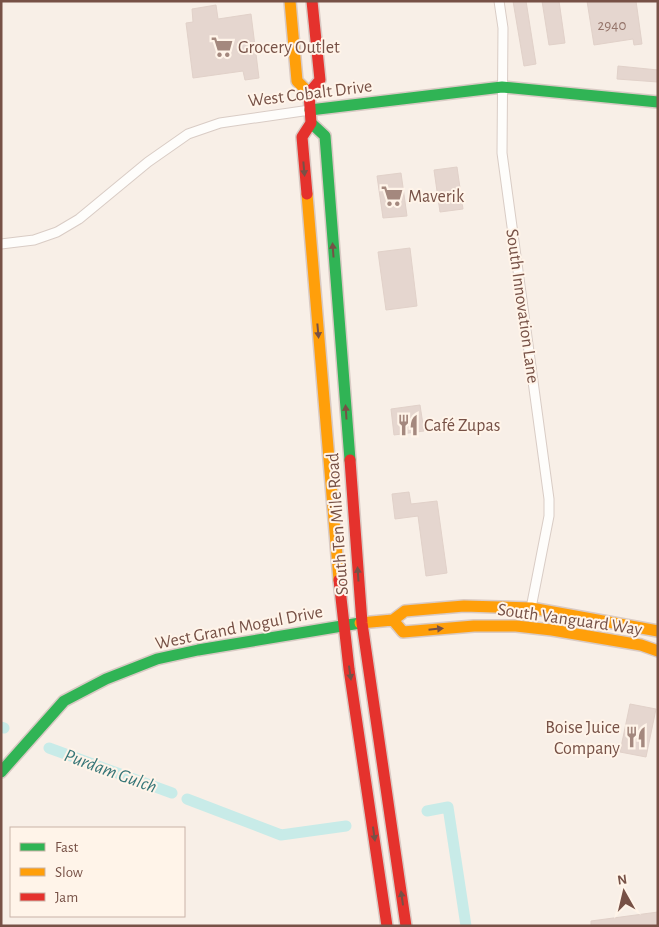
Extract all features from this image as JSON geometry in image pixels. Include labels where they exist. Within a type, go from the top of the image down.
[{"type":"main road","name":"South Ten Mile Road","points":[[290,1],[297,81],[309,93],[311,123],[302,137],[344,625],[387,926]]},
{"type":"main road","name":"South Ten Mile Road","points":[[309,93],[320,80],[312,1]]},
{"type":"main road","name":"West Cobalt Drive","points":[[310,110],[502,87],[658,102]]},
{"type":"main road","name":"South Ten Mile Road","points":[[311,123],[324,136],[362,623],[406,926]]},
{"type":"main road","name":"South Vanguard Way","points":[[344,625],[392,620],[405,611],[464,606],[531,608],[575,614],[658,631]]},
{"type":"main road","name":"South Vanguard Way","points":[[392,620],[403,632],[461,626],[499,625],[641,645],[658,652]]},
{"type":"main road","name":"West Grand Mogul Drive","points":[[1,772],[64,701],[106,679],[157,659],[198,650],[344,625]]},
{"type":"street","name":"South Innovation Lane","points":[[499,1],[503,28],[502,153],[550,516],[531,608]]},
{"type":"street","name":"West Cobalt Drive","points":[[1,244],[34,240],[57,232],[79,219],[148,162],[188,134],[220,123],[310,110]]},
{"type":"building","points":[[513,1],[526,1],[536,64],[524,66]]},
{"type":"building","points":[[542,1],[559,1],[565,43],[549,45]]},
{"type":"building","points":[[587,1],[636,1],[642,44],[634,45],[633,39],[594,45]]},
{"type":"building","name":"Grocery Outlet","points":[[216,5],[218,19],[251,14],[259,78],[245,80],[243,71],[193,78],[186,23],[193,22],[192,9]]},
{"type":"building","points":[[618,66],[658,70],[658,82],[617,79]]},
{"type":"building","points":[[457,167],[463,209],[440,212],[434,170]]},
{"type":"building","name":"Maverik","points":[[401,173],[407,216],[383,218],[377,176]]},
{"type":"building","points":[[410,248],[417,306],[386,310],[378,252]]},
{"type":"building","name":"Café Zupas","points":[[420,405],[424,431],[394,435],[391,409]]},
{"type":"building","points":[[409,492],[411,504],[437,501],[447,573],[426,576],[418,516],[395,519],[392,494]]},
{"type":"building","points":[[630,704],[656,709],[646,757],[620,752]]},
{"type":"building","points":[[658,912],[658,926],[591,926],[591,921]]},
{"type":"waterway","name":"Purdam Gulch","points":[[49,748],[172,793]]},
{"type":"waterway","name":"Purdam Gulch","points":[[187,799],[281,835],[346,826]]},
{"type":"waterway","name":"Purdam Gulch","points":[[427,811],[448,807],[466,926]]},
{"type":"traffic: fast","points":[[310,110],[502,87],[658,102]]},
{"type":"traffic: fast","points":[[311,123],[325,136],[350,460]]},
{"type":"traffic: fast","points":[[1,772],[64,701],[106,679],[157,659],[198,650],[360,623]]},
{"type":"traffic: slow","points":[[290,1],[297,81],[309,93]]},
{"type":"traffic: slow","points":[[307,194],[339,580]]},
{"type":"traffic: slow","points":[[360,623],[393,620],[405,611],[464,606],[531,608],[658,631]]},
{"type":"traffic: slow","points":[[393,620],[403,632],[474,626],[516,626],[641,645],[658,651]]},
{"type":"traffic: jam","points":[[307,194],[302,137],[311,123],[309,93],[320,80],[312,1]]},
{"type":"traffic: jam","points":[[350,460],[362,623],[406,926]]},
{"type":"traffic: jam","points":[[339,580],[349,669],[387,926]]},
{"type":"place","name":"Grocery Outlet","points":[[222,47]]},
{"type":"place","name":"Maverik","points":[[392,196]]},
{"type":"place","name":"Café Zupas","points":[[408,425]]},
{"type":"place","name":"Boise Juice Company","points":[[636,737]]}]
